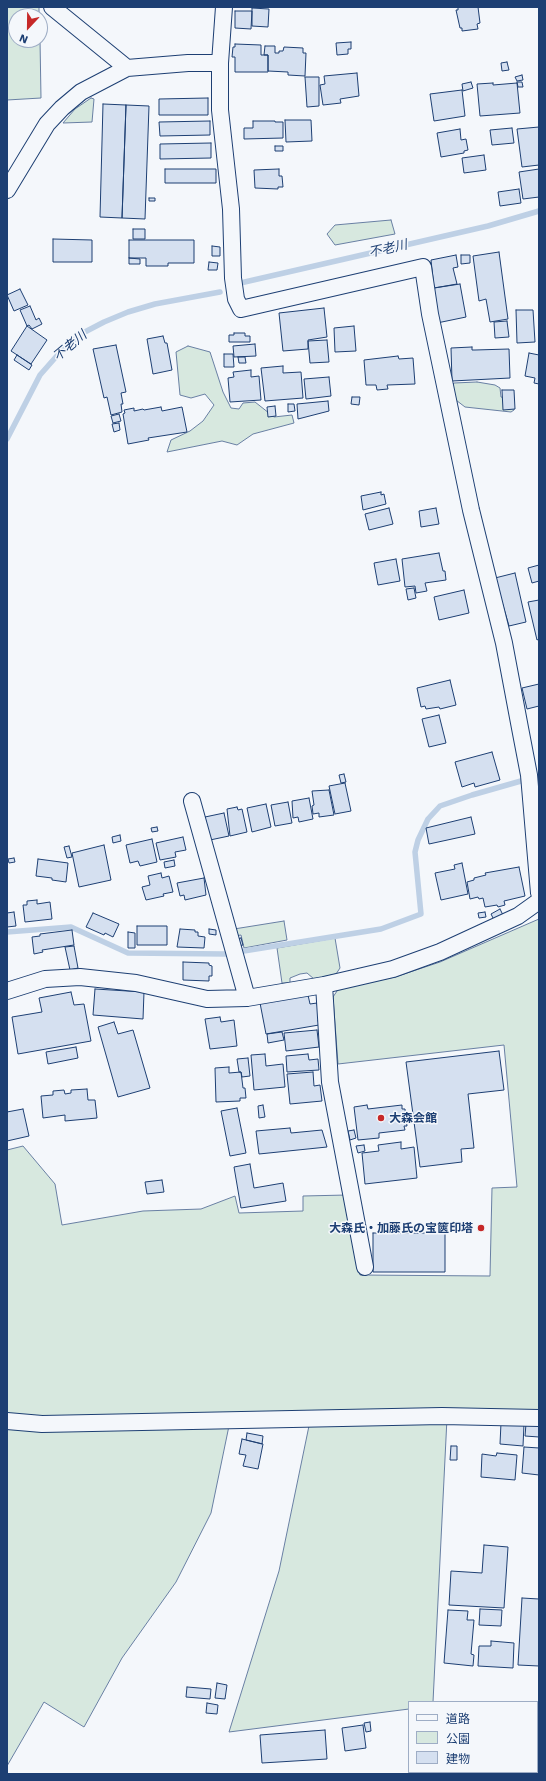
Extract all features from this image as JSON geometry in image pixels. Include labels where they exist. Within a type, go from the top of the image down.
[{"type":"street","points":[[52,7],[127,68]]},
{"type":"street","points":[[224,7],[220,63],[220,110],[231,209],[233,278],[236,299],[241,309],[423,267],[430,314],[471,510],[504,643],[529,775],[539,893]]},
{"type":"street","points":[[7,190],[47,124],[62,108],[81,92],[127,68],[188,63],[220,63]]},
{"type":"street","points":[[192,801],[247,998]]},
{"type":"street","points":[[7,990],[44,979],[80,977],[136,983],[207,999],[247,998],[324,985],[393,969],[440,952],[518,916],[539,901]]},
{"type":"street","points":[[324,985],[330,1082],[365,1267]]},
{"type":"street","points":[[7,1421],[42,1424],[442,1416],[539,1418]]},
{"type":"green space","points":[[7,7],[39,7],[8,8],[8,48],[40,48],[41,98],[7,100]]},
{"type":"green space","points":[[91,98],[94,99],[92,122],[63,123],[75,109]]},
{"type":"green space","points":[[391,220],[395,234],[335,245],[327,234],[335,225]]},
{"type":"green space","points":[[188,346],[210,352],[223,392],[231,408],[239,409],[243,403],[255,402],[274,417],[292,415],[294,423],[253,434],[237,445],[222,441],[167,452],[171,440],[190,431],[203,421],[214,405],[205,394],[191,398],[180,395],[176,352]]},
{"type":"green space","points":[[477,382],[495,385],[500,388],[501,397],[509,399],[513,403],[514,410],[511,412],[465,407],[452,397],[451,386],[454,383]]},
{"type":"green space","points":[[539,919],[539,1420],[447,1418],[433,1701],[408,1701],[408,1709],[229,1732],[279,1571],[310,1421],[230,1421],[211,1513],[176,1582],[122,1658],[84,1727],[44,1702],[7,1766],[7,1150],[23,1146],[55,1184],[62,1225],[143,1211],[201,1209],[235,1196],[239,1213],[303,1211],[303,1196],[347,1195],[360,1275],[490,1276],[492,1188],[517,1187],[504,1045],[338,1064],[333,997],[339,988],[395,977],[440,962]]},
{"type":"green space","points":[[284,921],[287,940],[244,948],[241,935],[235,936],[234,929]]},
{"type":"green space","points":[[335,938],[340,968],[336,974],[314,979],[307,973],[300,974],[290,978],[290,983],[282,983],[277,948]]},
{"type":"building","points":[[458,7],[478,7],[480,23],[477,24],[478,29],[462,31],[456,10],[458,10]]},
{"type":"building","points":[[252,8],[269,9],[268,27],[252,26]]},
{"type":"building","points":[[235,11],[252,11],[251,29],[235,28]]},
{"type":"building","points":[[351,42],[351,49],[348,49],[348,54],[337,55],[336,43]]},
{"type":"building","points":[[235,44],[261,45],[261,55],[268,55],[268,72],[235,72],[235,57],[232,57],[233,47],[235,47]]},
{"type":"building","points":[[265,46],[275,46],[275,53],[283,51],[284,47],[303,48],[303,53],[306,53],[305,76],[288,75],[288,72],[268,71],[268,55],[264,55]]},
{"type":"building","points":[[507,62],[509,70],[502,71],[501,63]]},
{"type":"building","points":[[357,73],[359,96],[340,99],[341,103],[323,105],[320,85],[325,84],[324,76]]},
{"type":"building","points":[[522,75],[523,80],[517,81],[515,77]]},
{"type":"building","points":[[305,77],[319,77],[319,106],[307,107]]},
{"type":"building","points":[[471,82],[473,88],[463,91],[462,84]]},
{"type":"building","points":[[517,82],[522,82],[523,87],[518,87]]},
{"type":"building","points":[[493,83],[493,85],[517,83],[520,113],[480,116],[477,84]]},
{"type":"building","points":[[462,90],[465,116],[434,121],[430,94]]},
{"type":"building","points":[[208,98],[208,115],[159,115],[159,99]]},
{"type":"building","points":[[103,104],[126,105],[122,218],[100,217]]},
{"type":"building","points":[[126,105],[149,106],[145,219],[122,218]]},
{"type":"building","points":[[285,120],[311,120],[312,141],[286,142]]},
{"type":"building","points":[[210,121],[210,135],[160,136],[159,122]]},
{"type":"building","points":[[253,121],[283,122],[283,138],[244,139],[244,128],[253,128]]},
{"type":"building","points":[[539,127],[539,165],[522,167],[517,129]]},
{"type":"building","points":[[512,128],[514,143],[492,145],[490,130]]},
{"type":"building","points":[[460,129],[461,140],[466,139],[468,150],[464,151],[464,153],[441,157],[437,133]]},
{"type":"building","points":[[211,143],[211,158],[160,159],[160,144]]},
{"type":"building","points":[[275,146],[283,146],[283,151],[275,151]]},
{"type":"building","points":[[484,155],[486,170],[464,173],[462,158]]},
{"type":"building","points":[[165,169],[216,169],[216,183],[165,183]]},
{"type":"building","points":[[279,169],[279,176],[282,176],[283,187],[278,187],[278,189],[255,188],[254,170]]},
{"type":"building","points":[[539,169],[539,197],[523,199],[519,172]]},
{"type":"building","points":[[519,189],[521,203],[500,206],[498,192]]},
{"type":"building","points":[[149,198],[155,198],[155,201],[149,201]]},
{"type":"building","points":[[133,229],[145,229],[145,239],[133,239]]},
{"type":"building","points":[[53,239],[92,240],[92,262],[53,262]]},
{"type":"building","points":[[129,240],[194,240],[194,263],[168,263],[168,266],[146,266],[146,258],[129,258]]},
{"type":"building","points":[[212,246],[220,247],[220,256],[212,256]]},
{"type":"building","points":[[499,252],[508,319],[490,322],[486,299],[479,301],[473,256]]},
{"type":"building","points":[[456,255],[458,267],[453,268],[457,284],[434,288],[431,260]]},
{"type":"building","points":[[461,255],[470,255],[470,263],[461,264]]},
{"type":"building","points":[[129,258],[140,259],[140,264],[129,264]]},
{"type":"building","points":[[209,262],[218,263],[217,270],[208,270]]},
{"type":"building","points":[[460,284],[466,317],[437,323],[434,288]]},
{"type":"building","points":[[20,289],[28,305],[14,311],[7,295]]},
{"type":"building","points":[[30,306],[36,320],[39,318],[42,324],[32,329],[29,325],[27,326],[20,310]]},
{"type":"building","points":[[324,308],[327,337],[308,340],[308,349],[283,351],[279,313]]},
{"type":"building","points":[[516,310],[533,310],[535,342],[517,343]]},
{"type":"building","points":[[507,321],[509,337],[495,338],[494,322]]},
{"type":"building","points":[[27,326],[47,340],[31,364],[11,351]]},
{"type":"building","points":[[354,326],[356,351],[335,352],[334,328]]},
{"type":"building","points":[[234,333],[245,333],[245,336],[250,336],[250,342],[229,342],[229,335],[234,335]]},
{"type":"building","points":[[163,336],[165,343],[167,343],[172,370],[153,374],[147,339]]},
{"type":"building","points":[[327,340],[329,362],[310,363],[308,341]]},
{"type":"building","points":[[255,344],[256,356],[234,357],[233,346]]},
{"type":"building","points":[[116,345],[126,392],[121,393],[123,404],[121,404],[122,412],[111,415],[107,397],[104,398],[93,349]]},
{"type":"building","points":[[472,347],[472,350],[509,349],[510,378],[452,381],[451,348]]},
{"type":"building","points":[[529,353],[539,355],[539,384],[534,383],[535,378],[525,376]]},
{"type":"building","points":[[224,354],[233,354],[234,367],[224,367]]},
{"type":"building","points":[[17,355],[32,365],[29,370],[14,360]]},
{"type":"building","points":[[398,356],[399,359],[413,358],[415,384],[387,385],[388,389],[377,390],[376,385],[366,385],[364,360]]},
{"type":"building","points":[[238,357],[245,357],[246,363],[239,363]]},
{"type":"building","points":[[283,366],[283,373],[301,372],[303,398],[265,401],[261,368]]},
{"type":"building","points":[[251,370],[251,377],[259,376],[261,400],[230,402],[228,378],[234,377],[233,372]]},
{"type":"building","points":[[329,377],[331,396],[306,399],[304,379]]},
{"type":"building","points":[[502,390],[514,390],[515,409],[503,410]]},
{"type":"building","points":[[352,397],[360,397],[359,405],[351,404]]},
{"type":"building","points":[[328,401],[329,411],[298,419],[297,404]]},
{"type":"building","points":[[288,404],[294,404],[295,411],[288,412]]},
{"type":"building","points":[[275,406],[276,416],[268,417],[267,407]]},
{"type":"building","points":[[161,407],[162,411],[182,407],[187,432],[148,438],[149,440],[128,444],[123,414],[125,413],[124,410],[134,408],[134,411]]},
{"type":"building","points":[[119,414],[121,421],[113,423],[111,416]]},
{"type":"building","points":[[119,423],[120,430],[114,432],[112,424]]},
{"type":"building","points":[[381,492],[381,495],[384,494],[386,504],[363,510],[361,496]]},
{"type":"building","points":[[389,508],[393,524],[369,530],[365,514]]},
{"type":"building","points":[[436,508],[439,524],[421,527],[419,511]]},
{"type":"building","points":[[439,553],[443,571],[445,571],[446,580],[425,583],[427,591],[416,593],[415,586],[405,587],[402,559]]},
{"type":"building","points":[[396,559],[400,581],[378,585],[374,563]]},
{"type":"building","points":[[539,565],[539,581],[532,583],[528,568]]},
{"type":"building","points":[[515,573],[526,622],[509,626],[495,578]]},
{"type":"building","points":[[414,588],[416,598],[408,600],[406,589]]},
{"type":"building","points":[[464,590],[469,613],[439,620],[434,597]]},
{"type":"building","points":[[539,600],[539,639],[537,640],[528,602]]},
{"type":"building","points":[[450,680],[456,705],[440,709],[439,707],[426,709],[425,706],[421,707],[417,688]]},
{"type":"building","points":[[539,684],[539,706],[527,709],[522,688]]},
{"type":"building","points":[[439,715],[446,743],[429,747],[422,719]]},
{"type":"building","points":[[492,752],[500,780],[475,787],[474,783],[462,787],[455,762]]},
{"type":"building","points":[[344,774],[346,782],[341,783],[339,775]]},
{"type":"building","points":[[345,783],[351,811],[335,814],[329,786]]},
{"type":"building","points":[[329,790],[334,815],[319,817],[319,813],[313,814],[312,806],[314,805],[312,791]]},
{"type":"building","points":[[309,798],[313,819],[299,822],[298,817],[293,818],[292,801]]},
{"type":"building","points":[[288,802],[292,823],[275,826],[271,805]]},
{"type":"building","points":[[266,804],[271,827],[252,832],[247,808]]},
{"type":"building","points":[[237,807],[238,810],[242,809],[247,832],[230,836],[227,809]]},
{"type":"building","points":[[224,813],[229,836],[210,840],[205,817]]},
{"type":"building","points":[[471,817],[475,834],[429,844],[426,828]]},
{"type":"building","points":[[157,827],[158,831],[152,832],[151,828]]},
{"type":"building","points":[[120,835],[121,841],[113,843],[112,837]]},
{"type":"building","points":[[183,837],[186,850],[175,852],[176,857],[160,860],[156,843]]},
{"type":"building","points":[[152,839],[157,862],[140,866],[138,861],[130,863],[126,845]]},
{"type":"building","points":[[104,845],[111,880],[79,887],[72,853]]},
{"type":"building","points":[[69,846],[72,857],[67,858],[64,847]]},
{"type":"building","points":[[14,858],[15,862],[9,863],[8,859]]},
{"type":"building","points":[[38,859],[68,863],[66,882],[36,876]]},
{"type":"building","points":[[174,860],[175,866],[165,868],[164,862]]},
{"type":"building","points":[[462,863],[468,894],[441,900],[435,873],[455,869],[454,865]]},
{"type":"building","points":[[519,867],[525,896],[504,901],[505,905],[498,907],[497,905],[485,907],[483,898],[479,899],[478,897],[470,899],[467,882],[474,880],[474,878],[486,875],[485,873]]},
{"type":"building","points":[[161,873],[162,878],[169,876],[173,892],[163,894],[164,896],[146,900],[142,887],[150,885],[148,876]]},
{"type":"building","points":[[204,878],[206,895],[185,900],[184,895],[180,896],[177,883]]},
{"type":"building","points":[[37,900],[37,904],[50,902],[52,919],[25,922],[23,905],[27,905],[27,901]]},
{"type":"building","points":[[500,909],[503,915],[494,920],[491,914]]},
{"type":"building","points":[[14,912],[16,926],[7,927],[7,913]]},
{"type":"building","points":[[485,912],[486,917],[479,918],[478,913]]},
{"type":"building","points":[[93,913],[119,924],[113,937],[105,933],[104,935],[86,927]]},
{"type":"building","points":[[137,926],[167,926],[167,945],[137,945]]},
{"type":"building","points":[[180,929],[195,930],[195,932],[198,932],[198,936],[205,937],[204,948],[177,947]]},
{"type":"building","points":[[209,929],[216,930],[216,935],[209,934]]},
{"type":"building","points":[[72,930],[74,945],[42,950],[43,952],[34,954],[32,937],[40,936],[40,934]]},
{"type":"building","points":[[128,932],[135,933],[135,948],[128,948]]},
{"type":"building","points":[[241,938],[243,945],[238,946],[237,939]]},
{"type":"building","points":[[74,946],[78,968],[70,970],[65,947]]},
{"type":"building","points":[[183,962],[209,963],[209,965],[212,966],[212,976],[209,976],[209,981],[183,980]]},
{"type":"building","points":[[95,989],[144,992],[143,1019],[93,1015]]},
{"type":"building","points":[[71,992],[74,1005],[84,1004],[91,1041],[18,1054],[12,1017],[42,1012],[39,998]]},
{"type":"building","points":[[308,995],[310,1004],[317,1003],[320,1020],[318,1020],[319,1025],[266,1034],[260,1003]]},
{"type":"building","points":[[220,1017],[221,1022],[234,1020],[237,1046],[210,1049],[205,1019]]},
{"type":"building","points":[[114,1022],[118,1034],[133,1030],[150,1088],[118,1097],[98,1027]]},
{"type":"building","points":[[317,1030],[319,1047],[286,1051],[284,1033]]},
{"type":"building","points":[[282,1032],[284,1040],[268,1043],[267,1034]]},
{"type":"building","points":[[76,1047],[78,1058],[48,1064],[46,1052]]},
{"type":"building","points":[[499,1051],[504,1090],[468,1094],[474,1148],[461,1149],[462,1162],[420,1167],[406,1062]]},
{"type":"building","points":[[265,1054],[266,1066],[283,1064],[285,1087],[254,1090],[251,1055]]},
{"type":"building","points":[[308,1054],[309,1060],[318,1059],[319,1070],[287,1072],[286,1056]]},
{"type":"building","points":[[248,1058],[250,1076],[242,1077],[241,1072],[239,1072],[237,1059]]},
{"type":"building","points":[[229,1067],[229,1073],[241,1072],[246,1098],[240,1098],[240,1101],[216,1102],[215,1068]]},
{"type":"building","points":[[313,1072],[314,1086],[320,1085],[322,1101],[290,1104],[287,1074]]},
{"type":"building","points":[[87,1089],[88,1100],[95,1100],[97,1118],[65,1121],[65,1115],[43,1118],[41,1096],[53,1095],[53,1091],[64,1090],[65,1094],[71,1093],[71,1090]]},
{"type":"building","points":[[263,1105],[265,1117],[259,1118],[258,1106]]},
{"type":"building","name":"大森会館","points":[[367,1105],[368,1109],[402,1105],[402,1109],[405,1109],[407,1126],[404,1126],[405,1130],[379,1133],[379,1138],[358,1140],[354,1107]]},
{"type":"building","points":[[237,1108],[246,1153],[230,1156],[221,1111]]},
{"type":"building","points":[[23,1109],[29,1136],[7,1141],[7,1112]]},
{"type":"building","points":[[290,1128],[291,1133],[322,1130],[327,1147],[259,1154],[256,1131]]},
{"type":"building","points":[[354,1130],[356,1138],[350,1140],[348,1131]]},
{"type":"building","points":[[401,1142],[401,1149],[414,1147],[417,1178],[365,1184],[362,1153],[379,1151],[378,1145]]},
{"type":"building","points":[[364,1145],[365,1151],[358,1153],[356,1146]]},
{"type":"building","points":[[250,1164],[254,1188],[283,1183],[286,1201],[241,1208],[234,1167]]},
{"type":"building","points":[[162,1180],[164,1192],[147,1194],[145,1182]]},
{"type":"building","points":[[373,1233],[445,1233],[445,1272],[373,1272]]},
{"type":"building","points":[[501,1423],[524,1424],[523,1446],[500,1444]]},
{"type":"building","points":[[526,1424],[539,1425],[539,1437],[525,1436]]},
{"type":"building","points":[[247,1433],[263,1436],[262,1444],[246,1440]]},
{"type":"building","points":[[242,1439],[263,1444],[258,1469],[243,1466],[246,1455],[239,1454]]},
{"type":"building","points":[[451,1446],[457,1446],[457,1460],[450,1460]]},
{"type":"building","points":[[524,1447],[539,1448],[539,1475],[522,1473]]},
{"type":"building","points":[[497,1453],[517,1455],[515,1480],[481,1477],[482,1454],[496,1456]]},
{"type":"building","points":[[484,1545],[508,1547],[504,1608],[449,1605],[451,1571],[482,1573]]},
{"type":"building","points":[[522,1598],[539,1599],[539,1666],[518,1665]]},
{"type":"building","points":[[480,1609],[502,1610],[501,1626],[479,1625]]},
{"type":"building","points":[[448,1610],[468,1611],[467,1620],[474,1620],[471,1654],[474,1655],[473,1666],[444,1663]]},
{"type":"building","points":[[491,1641],[514,1643],[513,1668],[478,1666],[479,1646],[491,1646]]},
{"type":"building","points":[[217,1683],[227,1685],[225,1699],[215,1698]]},
{"type":"building","points":[[187,1687],[211,1689],[210,1699],[186,1697]]},
{"type":"building","points":[[207,1703],[218,1705],[217,1714],[206,1713]]},
{"type":"building","points":[[370,1722],[371,1731],[366,1732],[364,1723]]},
{"type":"building","points":[[363,1725],[366,1748],[345,1751],[342,1728]]},
{"type":"building","points":[[325,1730],[327,1759],[262,1763],[260,1735]]},
{"type":"building","points":[[438,1773],[454,1773],[454,1774]]},
{"type":"waterway","name":"不老川","points":[[236,284],[488,226],[539,211]]},
{"type":"waterway","name":"不老川","points":[[7,439],[40,375],[62,350],[81,334],[128,312],[155,304],[220,292]]},
{"type":"waterway","points":[[7,932],[71,927],[128,953],[225,954],[381,929],[421,914],[415,852],[418,840],[428,819],[440,806],[521,781]]},
{"type":"place","name":"大森会館","points":[[381,1118]]},
{"type":"place","name":"大森氏・加藤氏の宝篋印塔","points":[[481,1228]]}]
